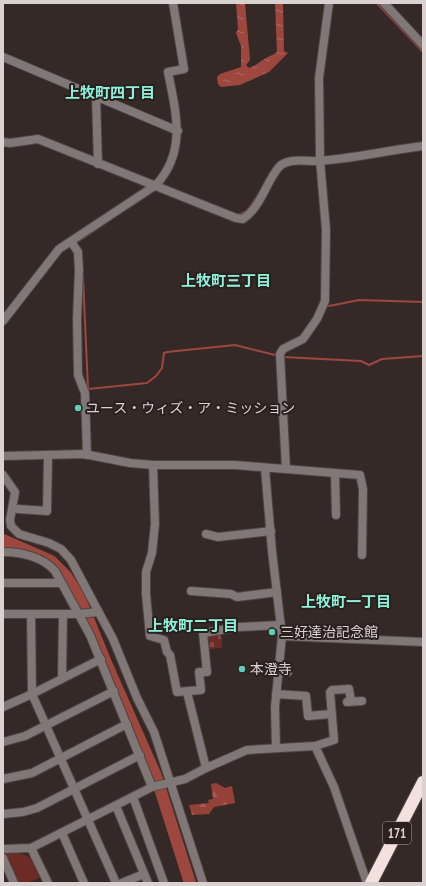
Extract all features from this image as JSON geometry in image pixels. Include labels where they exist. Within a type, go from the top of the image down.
[{"type":"highway","name":"171","points":[[371,883],[423,782]]},
{"type":"street","points":[[3,322],[60,249],[156,185],[165,175],[171,163],[178,131],[168,72],[184,69],[173,3]]},
{"type":"street","points":[[286,469],[280,354],[283,350],[303,339],[317,319],[326,301],[326,230],[320,160],[318,78],[329,3]]},
{"type":"street","points":[[384,3],[423,45]]},
{"type":"street","points":[[3,57],[178,131]]},
{"type":"street","points":[[96,96],[98,164]]},
{"type":"street","points":[[3,142],[10,143],[38,139],[98,164],[243,219],[248,216],[280,166],[289,162],[320,160],[423,146]]},
{"type":"street","points":[[72,242],[78,252],[76,319],[78,375],[85,393],[87,455]]},
{"type":"street","points":[[3,456],[87,455],[130,463],[153,465],[235,465],[360,475],[362,478],[362,554]]},
{"type":"street","points":[[18,509],[46,511],[48,456]]},
{"type":"street","points":[[153,465],[155,524],[152,553],[146,572],[148,626],[150,636],[164,640],[167,652],[170,655],[177,692],[201,690],[199,672],[207,672],[203,633],[239,627],[281,625]]},
{"type":"street","points":[[265,468],[276,592],[282,636],[274,723],[276,748]]},
{"type":"street","points":[[335,474],[336,514]]},
{"type":"street","points":[[3,475],[15,492],[10,520],[11,526],[19,534],[49,543],[61,549],[71,560],[113,639],[137,698],[154,732],[203,883]]},
{"type":"street","points":[[206,534],[218,537],[271,531]]},
{"type":"street","points":[[3,552],[33,557],[48,564],[61,583],[79,614],[101,659],[128,724],[152,788]]},
{"type":"street","points":[[3,583],[61,583]]},
{"type":"street","points":[[191,591],[231,594],[237,598],[276,592]]},
{"type":"street","points":[[3,614],[79,614],[98,612]]},
{"type":"street","points":[[31,614],[32,694],[116,883]]},
{"type":"street","points":[[62,678],[63,614]]},
{"type":"street","points":[[282,636],[423,642]]},
{"type":"street","points":[[3,707],[101,659]]},
{"type":"street","points":[[279,672],[288,672]]},
{"type":"street","points":[[3,849],[31,848],[152,788],[185,779],[247,750],[315,746],[334,740],[330,692],[332,690],[349,689],[349,701],[362,701]]},
{"type":"street","points":[[3,742],[25,736],[114,691]]},
{"type":"street","points":[[187,692],[206,768]]},
{"type":"street","points":[[276,694],[306,696],[308,716],[331,714]]},
{"type":"street","points":[[3,779],[32,773],[128,724]]},
{"type":"street","points":[[315,746],[334,787],[367,883]]},
{"type":"street","points":[[3,814],[23,812],[37,808],[75,790],[140,755]]},
{"type":"street","points":[[133,797],[164,883]]},
{"type":"street","points":[[116,806],[148,883]]},
{"type":"street","points":[[62,833],[84,883]]},
{"type":"street","points":[[31,848],[48,883]]},
{"type":"street","points":[[3,858],[14,883]]},
{"type":"street","points":[[122,883],[144,874]]},
{"type":"green space","points":[[208,635],[221,635],[222,648],[208,649]]},
{"type":"green space","points":[[216,783],[225,788],[232,786],[235,803],[214,807],[209,814],[192,815],[189,805],[209,803],[208,800],[213,799],[211,784]]},
{"type":"green space","points":[[9,852],[22,854],[30,858],[41,877],[27,883],[17,883],[4,854]]},
{"type":"water","points":[[236,3],[245,3],[250,60],[246,65],[249,68],[277,52],[275,3],[283,3],[284,51],[288,53],[269,72],[240,85],[221,87],[218,84],[217,77],[220,74],[241,67],[241,46],[236,33],[238,29]]},
{"type":"waterway","points":[[377,3],[423,52]]},
{"type":"waterway","points":[[239,215],[247,211],[260,192]]},
{"type":"waterway","points":[[74,244],[97,229]]},
{"type":"waterway","points":[[83,277],[88,389],[147,383],[156,376],[162,368],[164,353],[167,352],[235,345],[279,356]]},
{"type":"waterway","points":[[329,306],[359,300],[423,302]]},
{"type":"waterway","points":[[283,357],[361,361],[369,365],[382,359],[423,356]]},
{"type":"waterway","points":[[3,540],[51,561],[66,576],[78,594],[106,663],[156,776],[190,883]]},
{"type":"place","name":"ユース・ウィズ・ア・ミッション","points":[[78,408]]},
{"type":"place","name":"三好達治記念館","points":[[272,632]]},
{"type":"place","name":"本澄寺","points":[[242,669]]},
{"type":"district","name":"上牧町四丁目","points":[[110,93]]},
{"type":"district","name":"上牧町三丁目","points":[[226,281]]},
{"type":"district","name":"上牧町一丁目","points":[[346,602]]},
{"type":"district","name":"上牧町二丁目","points":[[193,626]]}]
